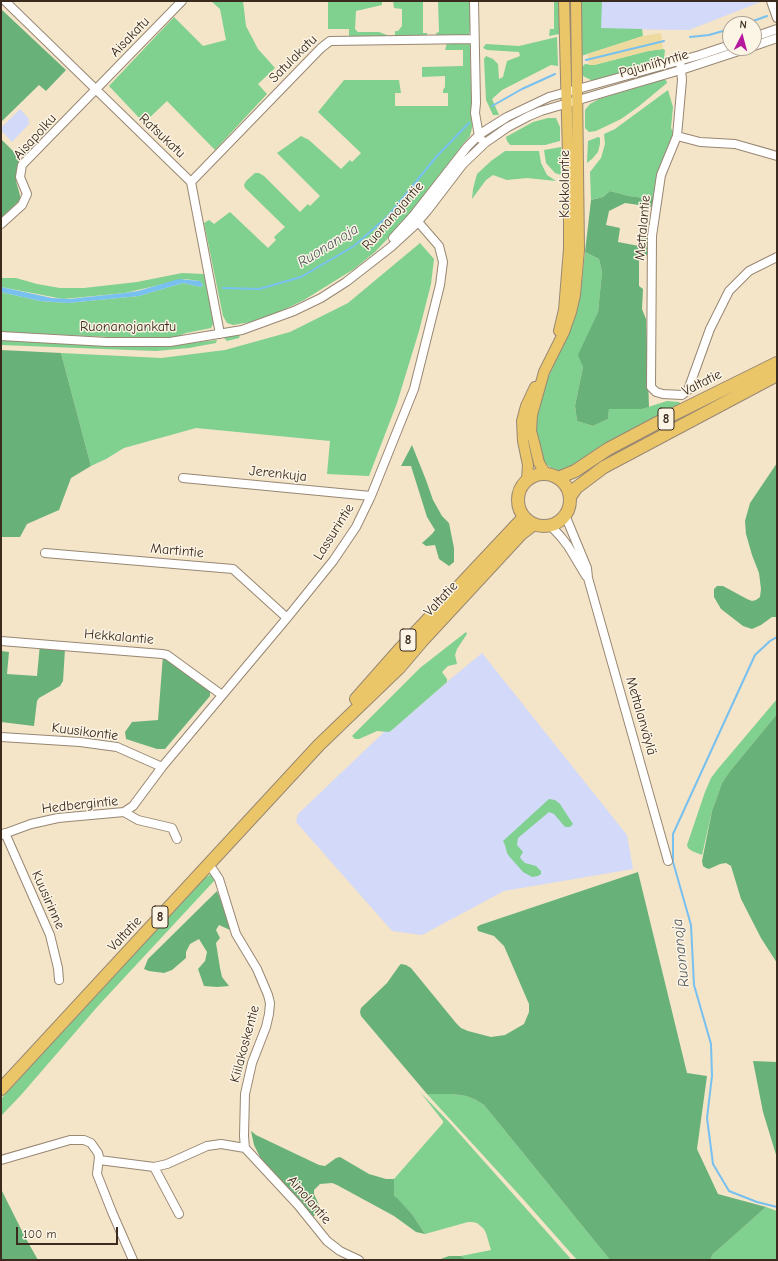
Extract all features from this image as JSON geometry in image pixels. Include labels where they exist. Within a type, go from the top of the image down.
[{"type":"highway","name":"Valtatie","points":[[552,476],[576,471],[608,449],[676,413],[777,363]]},
{"type":"highway","name":"Valtatie","points":[[570,497],[576,488],[610,464],[777,375]]},
{"type":"highway","name":"8","points":[[527,480],[535,475],[552,476]]},
{"type":"highway","points":[[552,476],[563,482],[570,497]]},
{"type":"highway","points":[[527,480],[521,486],[518,495],[518,504],[521,512],[529,520],[542,526],[550,525],[558,522],[565,515]]},
{"type":"highway","name":"8","points":[[565,515],[568,510],[570,497]]},
{"type":"highway","name":"Valtatie","points":[[1,1089],[319,745],[355,700],[401,648],[529,520]]},
{"type":"main road","name":"Kokkolantie","points":[[549,361],[564,310],[569,249],[564,1]]},
{"type":"main road","name":"Kokkolantie","points":[[527,480],[528,465],[523,441],[522,421],[532,391],[544,372],[564,332],[572,312],[578,270],[578,94],[576,1]]},
{"type":"main road","name":"Kokkolantie","points":[[544,372],[532,415],[531,431],[539,463],[552,476]]},
{"type":"street","name":"Ratsukatu","points":[[5,1],[191,182]]},
{"type":"street","name":"Aisakatu","points":[[96,91],[182,1]]},
{"type":"street","points":[[474,1],[475,113],[482,134],[487,142]]},
{"type":"street","points":[[771,1],[777,18]]},
{"type":"street","points":[[762,34],[777,29]]},
{"type":"street","points":[[762,43],[777,38]]},
{"type":"street","name":"Satulakatu","points":[[191,182],[321,48],[330,41],[474,39]]},
{"type":"street","name":"Pajuniityntie","points":[[566,98],[722,47]]},
{"type":"street","name":"Pajuniityntie","points":[[578,94],[681,70],[724,56]]},
{"type":"street","name":"Mettalantie","points":[[680,60],[682,87],[677,136],[661,175],[652,236],[651,387],[656,392],[682,395],[688,390],[710,329],[729,291],[749,271],[777,257]]},
{"type":"street","name":"Aisapolku","points":[[1,224],[22,204],[27,194],[20,177],[22,166],[96,91]]},
{"type":"street","name":"Ruonanojantie","points":[[416,219],[455,161],[482,134],[507,117],[527,106],[549,97],[566,98]]},
{"type":"street","name":"Ruonanojantie","points":[[361,272],[391,247],[463,164],[487,142],[508,127],[566,98]]},
{"type":"street","points":[[677,136],[700,142],[735,144],[777,156]]},
{"type":"street","points":[[191,182],[220,334]]},
{"type":"street","name":"Lassurintie","points":[[124,812],[133,806],[162,767],[287,618],[341,550],[356,527],[371,496],[414,389],[440,285],[443,262],[442,254],[439,246],[416,219]]},
{"type":"street","name":"Ruonanojankatu","points":[[1,336],[107,342],[170,342],[220,334],[259,325],[294,311],[322,298],[361,272]]},
{"type":"street","name":"Jerenkuja","points":[[183,478],[371,496]]},
{"type":"street","name":"Mettalanväylä","points":[[565,515],[587,568],[588,578],[668,861]]},
{"type":"street","name":"Mettalanväylä","points":[[550,525],[565,542],[588,578]]},
{"type":"street","name":"Martintie","points":[[45,553],[233,569],[287,618]]},
{"type":"street","name":"Hekkalantie","points":[[1,641],[167,655],[222,695]]},
{"type":"street","name":"Kuusikontie","points":[[1,737],[80,742],[117,747],[162,767]]},
{"type":"street","name":"Hedbergintie","points":[[3,834],[30,824],[58,818],[124,812],[138,820],[172,828],[177,838]]},
{"type":"street","name":"Kuusirinne","points":[[3,834],[46,925],[58,968],[59,980]]},
{"type":"street","name":"Kiilakoskentie","points":[[209,865],[219,879],[236,934],[257,969],[270,1003],[266,1027],[252,1063],[245,1094],[245,1148]]},
{"type":"street","points":[[1,1160],[63,1141],[80,1139],[88,1141],[94,1146],[98,1153],[99,1160],[97,1174],[133,1260]]},
{"type":"street","points":[[99,1160],[154,1167],[167,1164],[207,1146],[221,1144],[245,1148]]},
{"type":"street","name":"Ainolantie","points":[[245,1148],[298,1205],[327,1241],[340,1251],[359,1260]]},
{"type":"street","points":[[154,1167],[179,1214]]},
{"type":"shaded area","points":[[599,1],[763,1],[689,30],[599,29]]},
{"type":"shaded area","points":[[20,109],[29,119],[28,121],[30,123],[12,142],[1,130],[1,128]]},
{"type":"shaded area","points":[[482,653],[627,835],[633,869],[504,891],[422,935],[392,931],[296,822],[298,814],[385,731],[392,730]]},
{"type":"green space","points":[[211,1],[243,1],[246,26],[258,49],[275,68],[258,84],[267,94],[215,150],[167,101],[144,123],[109,86],[174,17],[203,46],[226,40],[220,9]]},
{"type":"green space","points":[[328,1],[382,1],[382,5],[356,11],[355,29],[358,32],[379,32],[387,35],[382,38],[349,38],[349,29],[328,29]]},
{"type":"green space","points":[[393,1],[423,1],[423,33],[427,33],[427,37],[395,37],[395,31],[398,31],[402,26],[402,9],[394,8]]},
{"type":"green space","points":[[438,1],[470,1],[470,30],[466,37],[437,37],[436,33],[439,32]]},
{"type":"green space","points":[[554,1],[559,1],[559,34],[549,36],[550,29],[554,29]]},
{"type":"green space","points":[[579,1],[602,1],[601,28],[642,29],[643,36],[581,56]]},
{"type":"green space","points":[[1,9],[66,70],[46,91],[39,85],[1,122]]},
{"type":"green space","points":[[557,37],[558,66],[551,65],[502,90],[492,99],[499,115],[493,115],[486,100],[484,59],[486,56],[493,59],[498,64],[499,79],[503,77],[507,61],[520,56],[519,52],[487,50],[483,48],[486,44],[519,46]]},
{"type":"green space","points":[[447,43],[470,43],[472,128],[470,136],[405,220],[375,252],[354,269],[304,300],[275,314],[250,322],[233,325],[227,323],[223,316],[204,223],[209,220],[214,224],[230,212],[268,248],[276,240],[274,237],[285,227],[245,188],[244,185],[246,181],[255,173],[259,173],[264,176],[300,212],[308,204],[310,206],[320,196],[277,153],[301,136],[309,140],[341,169],[350,160],[352,162],[361,153],[318,112],[344,80],[399,80],[401,93],[395,93],[395,106],[448,106],[448,93],[443,93],[445,87],[445,76],[422,77],[422,67],[463,66],[463,50],[445,50]]},
{"type":"green space","points":[[665,50],[664,59],[652,61],[626,72],[599,81],[591,80],[583,76],[581,68],[585,64],[594,65],[648,51]]},
{"type":"green space","points":[[661,80],[666,80],[667,83],[621,119],[596,131],[589,132],[585,128],[585,110],[590,104],[599,99]]},
{"type":"green space","points":[[668,90],[673,107],[671,128],[675,135],[654,196],[644,198],[610,191],[603,197],[591,200],[590,172],[601,158],[605,144],[604,134],[615,129]]},
{"type":"green space","points":[[548,118],[556,118],[560,127],[560,141],[545,145],[510,145],[507,141],[506,137],[533,122]]},
{"type":"green space","points":[[598,137],[600,138],[600,144],[598,152],[587,163],[588,141]]},
{"type":"green space","points":[[1,139],[23,161],[18,165],[16,181],[21,199],[1,218]]},
{"type":"green space","points":[[561,147],[561,175],[555,173],[546,163],[544,150]]},
{"type":"green space","points":[[505,151],[539,151],[541,163],[547,175],[556,181],[527,178],[507,180],[493,175],[486,180],[472,199],[477,174]]},
{"type":"green space","points":[[610,191],[644,198],[654,196],[653,207],[625,203],[609,211],[606,225],[620,228],[618,242],[639,246],[640,236],[648,237],[648,254],[639,261],[639,286],[643,289],[642,309],[646,319],[649,407],[642,409],[609,409],[608,419],[593,426],[577,421],[575,406],[583,367],[578,355],[598,312],[602,272],[599,259],[585,252],[591,200],[603,197]]},
{"type":"green space","points":[[420,243],[434,259],[431,284],[419,331],[397,403],[369,476],[327,474],[330,441],[196,428],[124,448],[91,466],[61,353],[161,358],[225,350],[290,332],[348,303]]},
{"type":"green space","points":[[585,252],[599,259],[602,272],[598,312],[579,355],[583,367],[575,406],[577,421],[593,426],[608,419],[609,409],[642,409],[667,401],[679,402],[682,406],[573,468],[561,471],[551,468],[543,461],[537,441],[537,415],[542,391],[573,323],[581,290]]},
{"type":"green space","points":[[182,273],[205,275],[214,322],[211,328],[186,333],[176,337],[152,339],[1,332],[1,292],[40,301],[68,303],[139,296],[183,283],[201,287],[203,285],[200,281],[185,279],[125,293],[63,299],[1,287],[1,278],[16,278],[60,288],[84,288],[137,282]]},
{"type":"green space","points":[[238,334],[240,335],[239,338],[227,341],[224,338]]},
{"type":"green space","points":[[1,339],[156,347],[217,340],[216,343],[189,348],[156,351],[1,345]]},
{"type":"green space","points":[[1,350],[61,353],[91,466],[71,478],[59,510],[27,524],[20,537],[1,537]]},
{"type":"green space","points":[[412,445],[433,500],[442,516],[449,523],[454,548],[454,562],[449,566],[439,559],[435,545],[426,546],[422,543],[435,530],[427,517],[411,466],[401,466]]},
{"type":"green space","points":[[777,463],[777,617],[772,617],[761,625],[752,629],[743,626],[721,609],[714,597],[714,589],[717,586],[723,586],[752,601],[760,597],[761,589],[759,573],[746,534],[745,521],[750,503]]},
{"type":"green space","points":[[466,632],[467,634],[457,649],[455,655],[457,664],[448,666],[442,672],[447,679],[447,682],[389,732],[377,731],[359,739],[355,739],[352,736],[420,668]]},
{"type":"green space","points":[[40,644],[65,649],[63,681],[60,686],[39,698],[37,701],[34,726],[1,722],[1,651],[9,652],[7,674],[37,676]]},
{"type":"green space","points":[[163,655],[210,689],[210,696],[165,749],[157,749],[126,739],[125,732],[132,722],[158,720]]},
{"type":"green space","points":[[777,699],[777,714],[730,771],[722,783],[712,811],[702,855],[692,851],[687,845],[711,778]]},
{"type":"green space","points":[[777,714],[777,963],[761,938],[741,899],[731,866],[726,863],[709,869],[703,866],[702,861],[712,811],[722,783],[730,771]]},
{"type":"green space","points":[[549,799],[555,800],[560,804],[573,824],[570,827],[565,827],[554,814],[549,812],[518,838],[517,845],[523,852],[520,857],[521,859],[525,863],[536,866],[541,871],[541,874],[538,876],[532,877],[523,872],[509,856],[503,841]]},
{"type":"green space","points":[[638,872],[687,1073],[707,1076],[697,1149],[718,1194],[766,1207],[712,1255],[711,1260],[610,1260],[484,1105],[466,1096],[452,1094],[427,1094],[361,1016],[360,1012],[361,1008],[387,983],[401,964],[411,968],[461,1028],[491,1037],[505,1035],[524,1024],[529,1012],[529,1004],[504,946],[494,936],[478,931],[477,927]]},
{"type":"green space","points":[[211,874],[213,875],[214,881],[98,1006],[1,1116],[1,1099],[205,878]]},
{"type":"green space","points":[[217,891],[229,921],[230,930],[219,925],[216,930],[220,938],[216,943],[222,977],[229,986],[204,986],[198,969],[205,961],[207,952],[199,939],[190,944],[186,952],[186,958],[172,970],[164,973],[144,969],[148,959]]},
{"type":"green space","points":[[753,1061],[777,1062],[777,1158],[763,1112]]},
{"type":"green space","points":[[420,1092],[449,1122],[570,1258],[569,1260],[467,1260],[461,1256],[491,1250],[484,1229],[477,1223],[472,1222],[425,1234],[412,1214],[396,1198],[393,1192],[394,1179],[443,1123]]},
{"type":"green space","points":[[427,1094],[452,1094],[466,1096],[484,1105],[610,1260],[577,1260]]},
{"type":"green space","points":[[251,1131],[256,1135],[319,1165],[325,1166],[336,1158],[340,1157],[369,1174],[386,1179],[394,1179],[394,1195],[412,1214],[425,1234],[416,1232],[394,1216],[332,1183],[320,1184],[314,1190],[319,1209],[312,1218],[261,1159],[254,1145]]},
{"type":"green space","points":[[1,1189],[25,1237],[38,1260],[1,1260]]},
{"type":"green space","points":[[766,1207],[777,1211],[777,1260],[711,1260],[712,1255]]},
{"type":"green space","points":[[449,1256],[461,1256],[467,1260],[438,1260]]},
{"type":"sand","points":[[661,33],[663,49],[648,51],[589,65],[588,54],[643,36]]},
{"type":"water","points":[[179,279],[200,281],[203,285],[201,287],[183,283],[139,296],[68,303],[40,301],[1,292],[1,287],[52,298],[69,299],[138,291]]},
{"type":"waterway","name":"Ruonanoja","points":[[762,18],[767,16]]},
{"type":"waterway","name":"Ruonanoja","points":[[690,37],[709,35],[722,31]]},
{"type":"waterway","name":"Ruonanoja","points":[[586,60],[664,41]]},
{"type":"waterway","name":"Ruonanoja","points":[[492,106],[522,89],[555,74]]},
{"type":"waterway","name":"Ruonanoja","points":[[223,288],[259,289],[301,277],[354,246],[388,216],[437,156],[469,123]]},
{"type":"waterway","name":"Ruonanoja","points":[[777,637],[770,641],[755,655],[673,834],[673,862],[691,925],[694,985],[711,1044],[712,1076],[707,1118],[713,1164],[729,1191],[757,1202],[777,1207]]}]
